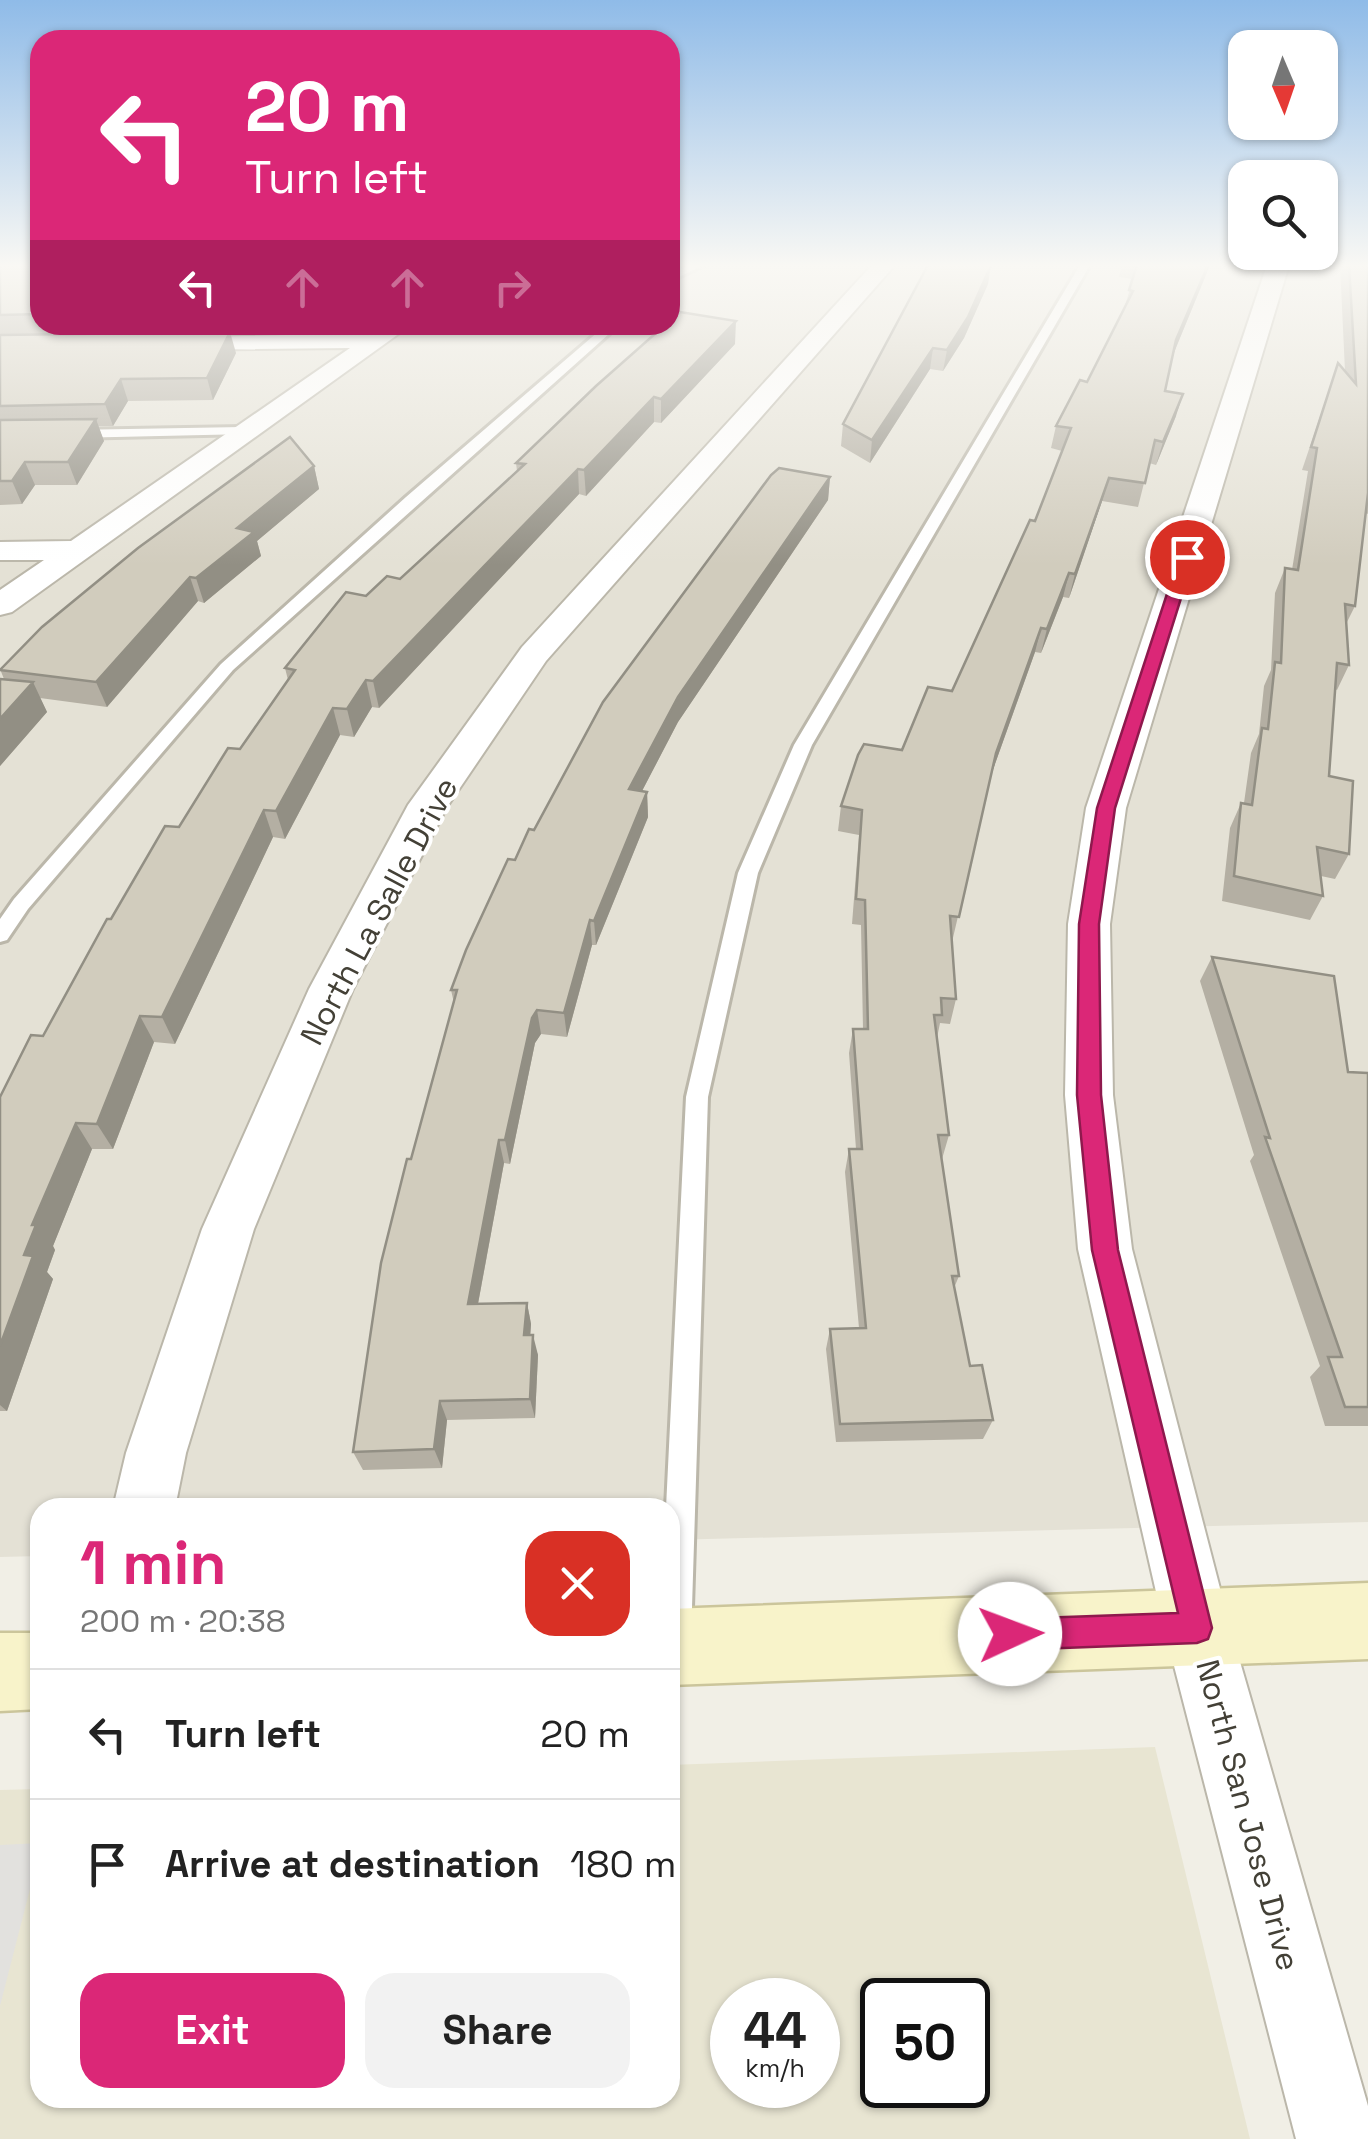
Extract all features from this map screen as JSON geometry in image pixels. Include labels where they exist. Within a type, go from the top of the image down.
[{"type":"main road","points":[[680,1647],[1368,1622]]},
{"type":"main road","points":[[0,1672],[30,1671]]},
{"type":"street","points":[[0,605],[340,365]]},
{"type":"street","name":"North La Salle Drive","points":[[146,1498],[156,1453],[228,1229],[331,989],[428,805],[534,654],[794,365]]},
{"type":"street","name":"North San Jose Drive","points":[[1246,365],[1106,808],[1089,924],[1089,1095],[1105,1250],[1197,1628],[1337,2139]]},
{"type":"street","points":[[0,551],[74,550]]},
{"type":"lane","points":[[0,936],[21,904],[228,667],[567,365]]},
{"type":"lane","points":[[679,1498],[697,1096],[748,873],[802,745],[1026,365]]},
{"type":"lane","points":[[56,434],[243,431]]},
{"type":"shaded area","points":[[0,365],[1368,365],[1368,1522],[680,1540],[680,1498],[30,1498],[30,1556],[0,1557]]},
{"type":"shaded area","points":[[1155,1747],[1250,2139],[0,2139],[0,1790],[30,1789],[30,2108],[680,2108],[680,1765]]},
{"type":"shaded area","points":[[30,1844],[30,1889],[0,2006],[0,1845]]},
{"type":"building","points":[[0,365],[214,365],[207,378],[121,379],[105,404],[0,406]]},
{"type":"building","points":[[620,365],[694,365],[661,399],[654,397],[584,470],[578,469],[373,681],[366,680],[347,709],[333,708],[276,811],[264,810],[162,1017],[140,1016],[97,1124],[76,1123],[32,1225],[36,1225],[24,1255],[33,1256],[0,1346],[0,1097],[31,1035],[43,1036],[107,919],[111,919],[165,826],[179,827],[228,748],[240,749],[295,670],[285,668],[346,592],[366,596],[387,576],[400,579],[525,464],[516,463]]},
{"type":"building","points":[[875,365],[922,365],[872,440],[843,424]]},
{"type":"building","points":[[1096,365],[1171,365],[1165,391],[1183,394],[1163,442],[1155,440],[1145,483],[1109,478],[1075,574],[1069,573],[1047,629],[1041,628],[996,753],[959,917],[950,916],[956,999],[941,998],[942,1015],[934,1015],[949,1135],[938,1135],[959,1276],[952,1276],[970,1366],[982,1365],[993,1420],[840,1424],[830,1329],[866,1328],[849,1149],[862,1149],[853,1029],[868,1029],[865,900],[856,899],[862,810],[841,806],[864,744],[902,750],[928,687],[952,691],[1030,520],[1035,521],[1071,428],[1056,426],[1080,380],[1087,382]]},
{"type":"building","points":[[1337,365],[1356,384],[1355,365],[1368,365],[1368,493],[1355,606],[1345,604],[1349,665],[1337,663],[1329,776],[1353,781],[1349,854],[1317,847],[1323,896],[1234,876],[1241,803],[1252,805],[1262,728],[1268,729],[1275,662],[1281,663],[1285,568],[1298,570],[1317,448],[1311,447]]},
{"type":"building","points":[[96,419],[68,462],[25,462],[12,481],[0,481],[0,420]]},
{"type":"building","points":[[290,437],[314,466],[237,528],[254,532],[196,578],[190,577],[96,682],[0,670],[42,627],[138,548]]},
{"type":"building","points":[[779,468],[830,477],[678,697],[629,789],[647,792],[594,921],[590,920],[564,1013],[537,1010],[532,1018],[505,1140],[499,1140],[468,1304],[527,1303],[524,1335],[533,1335],[530,1399],[440,1401],[434,1449],[353,1452],[381,1263],[457,990],[451,990],[466,950],[508,859],[515,860],[529,829],[534,830],[603,702]]},
{"type":"building","points":[[0,679],[33,682],[0,719]]},
{"type":"building","points":[[1212,957],[1334,976],[1348,1072],[1368,1073],[1368,1407],[1345,1407],[1328,1357],[1342,1357],[1265,1137],[1270,1138]]},
{"type":"route","points":[[1010,1634],[1197,1628],[1105,1250],[1089,1095],[1089,924],[1106,808],[1187,557]]}]
